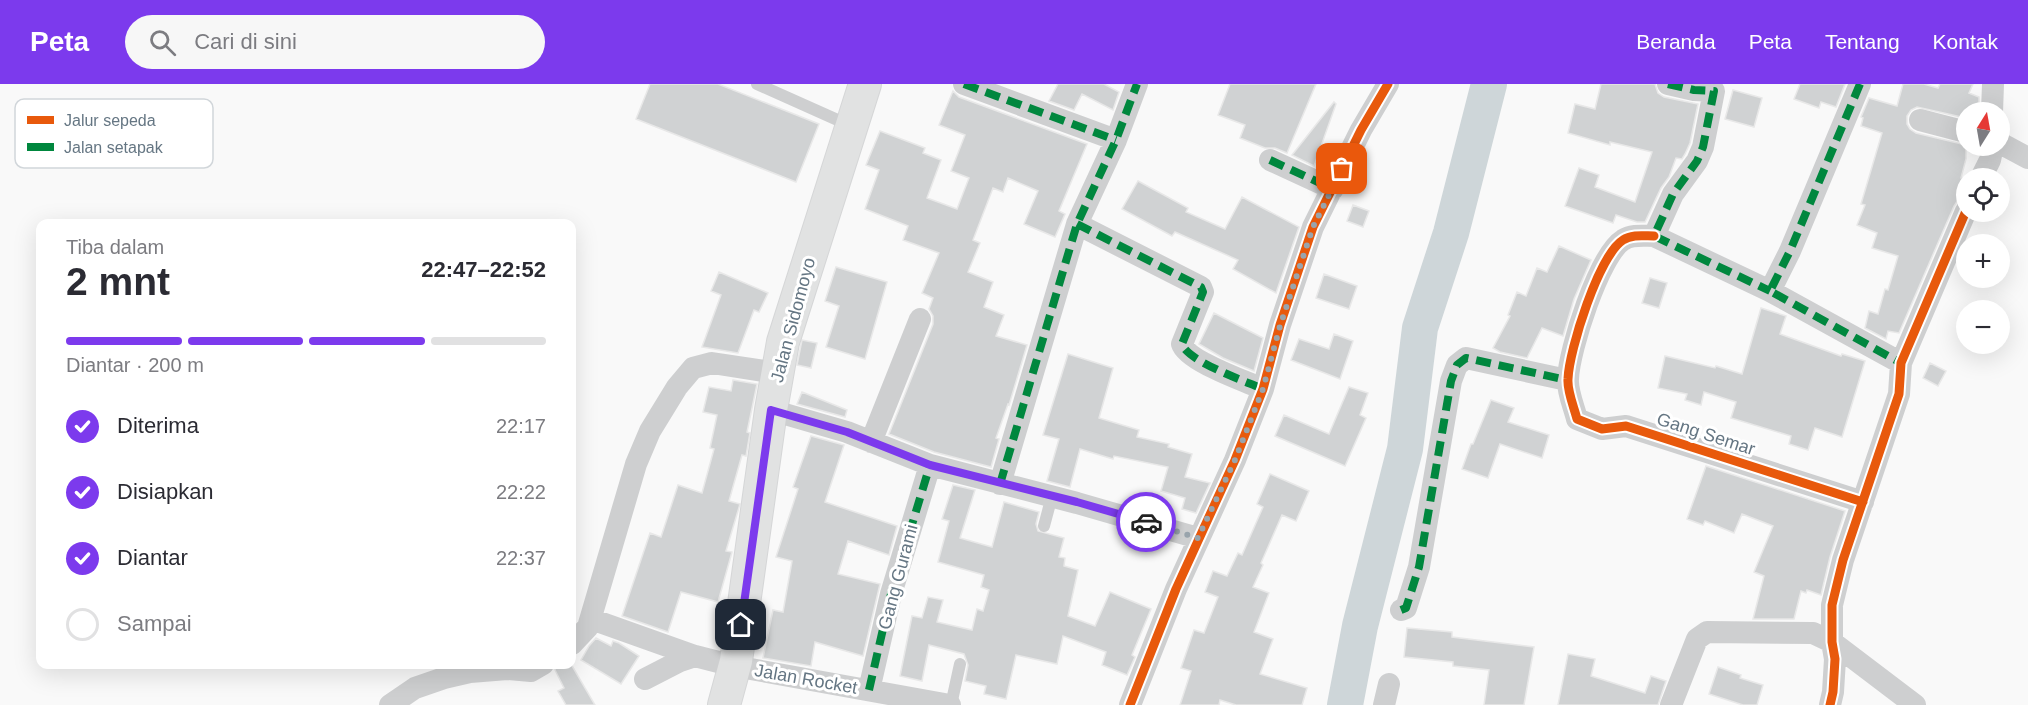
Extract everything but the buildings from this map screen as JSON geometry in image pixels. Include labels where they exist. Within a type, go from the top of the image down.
[{"type":"main road","name":"Jalan Sidomoyo","points":[[724,705],[734,666],[744,607],[771,410],[783,342],[865,84]]},
{"type":"street","points":[[964,84],[1116,140]]},
{"type":"street","points":[[1000,484],[1077,224],[1116,140],[1137,84]]},
{"type":"street","points":[[1130,705],[1198,538],[1235,460],[1263,389],[1280,326],[1313,227],[1361,130],[1388,84]]},
{"type":"street","points":[[1654,236],[1673,194],[1697,162],[1703,147],[1714,91],[1694,90],[1668,84]]},
{"type":"street","points":[[1770,291],[1816,190],[1860,84]]},
{"type":"street","points":[[1992,102],[1993,84]]},
{"type":"street","points":[[1920,120],[1956,129]]},
{"type":"street","points":[[2010,148],[2028,158]]},
{"type":"street","points":[[1270,160],[1333,189]]},
{"type":"street","points":[[1830,705],[1835,659],[1832,642],[1832,605],[1843,560],[1899,394],[1900,363],[1961,222]]},
{"type":"street","points":[[1077,224],[1200,287],[1203,292],[1182,344],[1184,351],[1198,360],[1263,389]]},
{"type":"street","points":[[1401,610],[1406,608],[1419,567],[1451,381],[1457,365],[1466,358],[1567,380],[1584,309],[1612,250],[1621,241],[1631,236],[1654,236],[1770,291],[1900,363]]},
{"type":"street","points":[[871,442],[920,319]]},
{"type":"street","points":[[576,640],[588,627],[591,619],[636,464],[650,431],[677,387],[693,368],[712,363],[777,373]]},
{"type":"street","name":"Gang Semar","points":[[1567,380],[1577,419],[1602,429],[1626,426],[1863,502]]},
{"type":"street","points":[[771,410],[847,432],[930,465],[1052,496],[1198,538]]},
{"type":"street","name":"Gang Gurami","points":[[869,690],[891,594],[930,465]]},
{"type":"street","name":"Jalan Rocket","points":[[591,619],[695,656],[734,666],[950,705]]},
{"type":"street","points":[[1671,705],[1696,639],[1707,632],[1813,633],[1832,642],[1915,705]]},
{"type":"street","points":[[645,679],[695,656]]},
{"type":"street","points":[[390,705],[415,688],[444,678],[470,672],[507,669],[531,671],[534,669]]},
{"type":"lane","points":[[757,84],[851,126]]},
{"type":"lane","points":[[1044,526],[1052,496]]},
{"type":"lane","points":[[950,705],[960,664]]},
{"type":"waterway","points":[[1345,705],[1360,626],[1405,449],[1420,328],[1451,233],[1489,84]]},
{"type":"marked path","points":[[964,84],[1116,140]]},
{"type":"marked path","points":[[1000,484],[1077,224],[1116,140],[1137,84]]},
{"type":"marked path","points":[[1668,84],[1694,90],[1714,91],[1703,147],[1697,161],[1673,194],[1654,236],[1770,291]]},
{"type":"marked path","points":[[1860,84],[1790,251],[1770,291],[1901,363]]},
{"type":"marked path","points":[[1270,160],[1333,189]]},
{"type":"marked path","points":[[1077,224],[1201,287],[1203,292],[1182,344],[1194,357],[1205,364],[1263,389]]},
{"type":"marked path","points":[[1401,610],[1406,608],[1419,567],[1451,381],[1457,365],[1466,358],[1567,380]]},
{"type":"marked path","points":[[869,690],[891,594],[930,465]]},
{"type":"cycle path","points":[[1130,705],[1176,589],[1235,460],[1263,389],[1280,325],[1313,227],[1361,130],[1388,84]]},
{"type":"cycle path","points":[[1830,705],[1835,659],[1832,642],[1832,605],[1843,560],[1899,394],[1901,363],[1961,222]]},
{"type":"cycle path","points":[[1654,236],[1634,236],[1623,240],[1604,264],[1595,283],[1574,347],[1568,379],[1577,419],[1602,429],[1626,426],[1863,502]]},
{"type":"way so far","points":[[1146,522],[1198,538],[1235,460],[1263,389],[1280,326],[1313,227],[1342,169]]},
{"type":"route","points":[[741,625],[771,410],[847,432],[930,465],[1146,522]]}]
